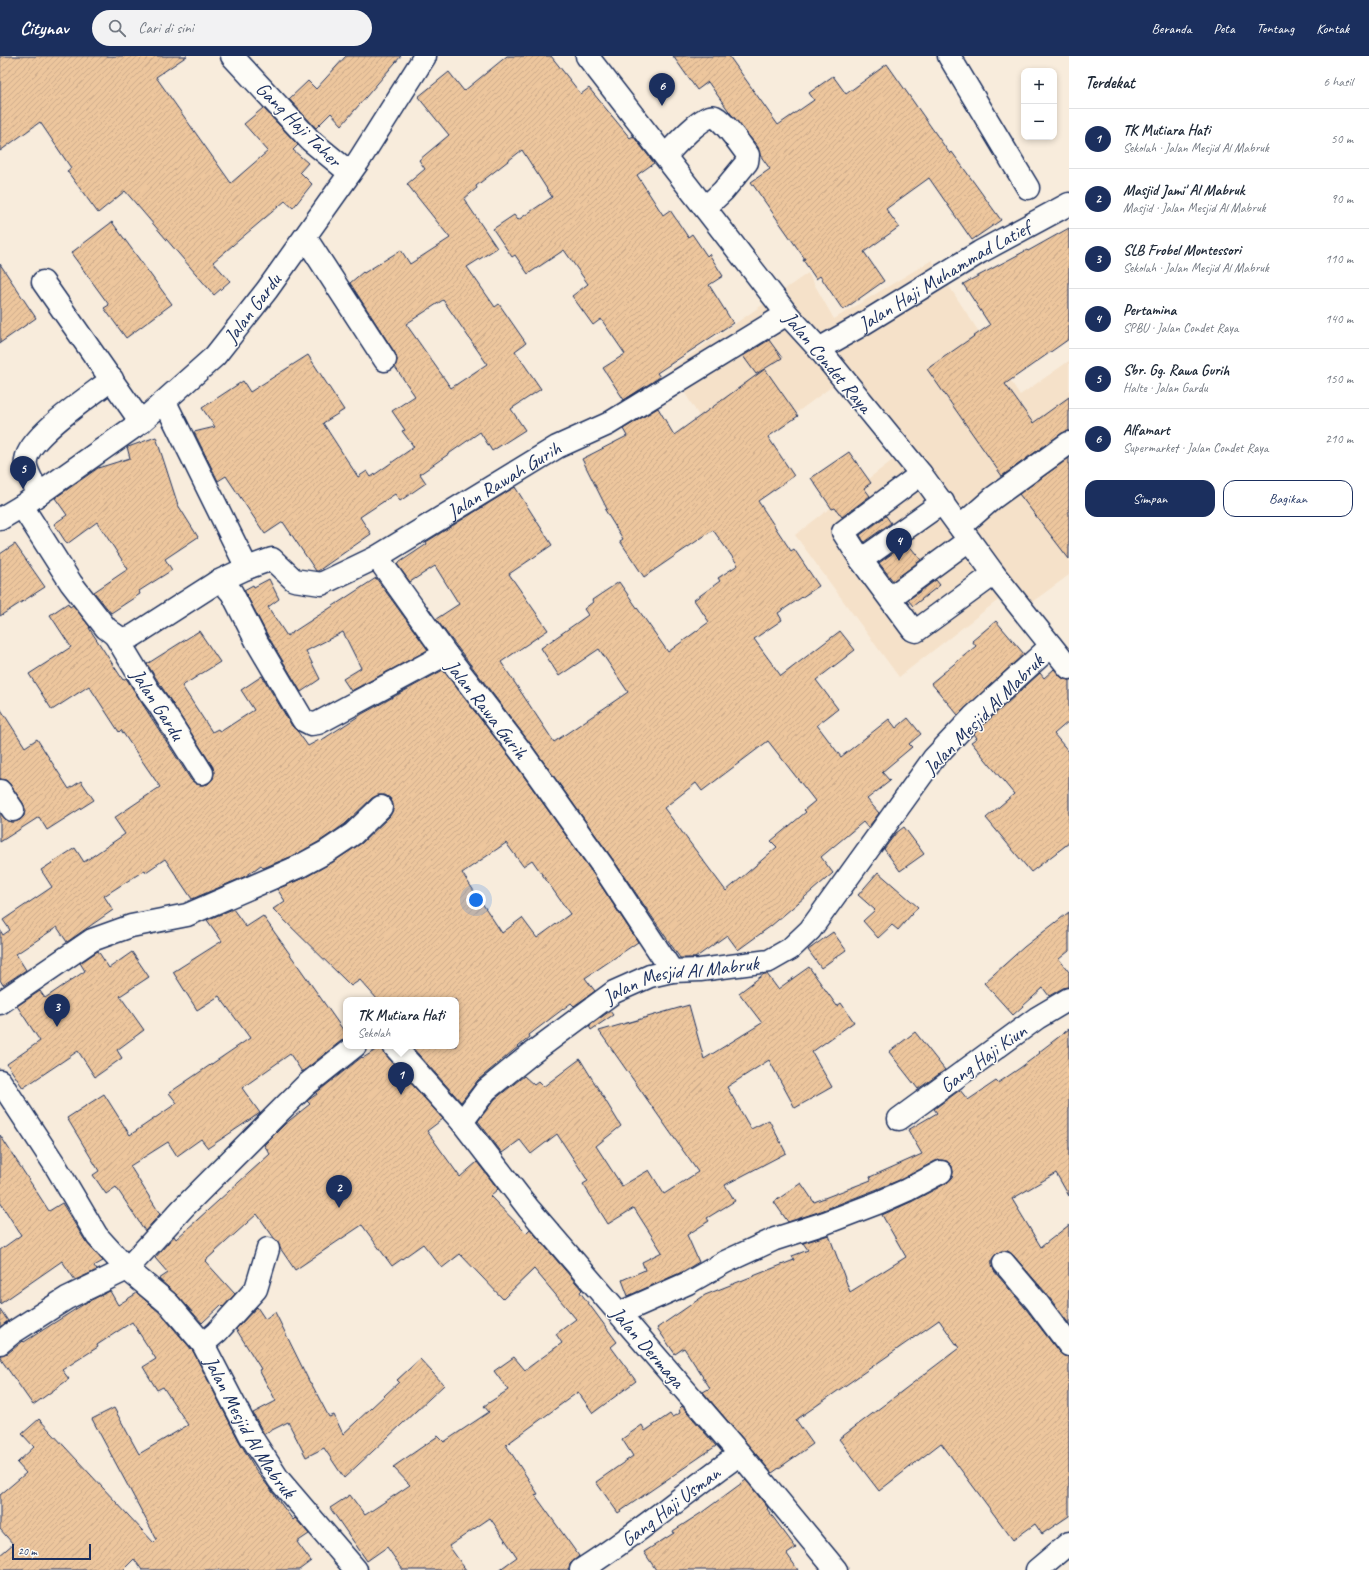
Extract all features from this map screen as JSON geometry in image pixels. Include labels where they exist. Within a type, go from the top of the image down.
[{"type":"street","name":"Gang Haji Taher","points":[[232,56],[310,140],[350,173]]},
{"type":"street","name":"Jalan Gardu","points":[[0,520],[141,422],[215,356],[267,290],[350,173],[425,56]]},
{"type":"street","name":"Jalan Condet Raya","points":[[587,56],[787,314],[819,349],[921,474],[943,502],[964,534],[994,574],[1063,658]]},
{"type":"street","points":[[949,56],[1028,188]]},
{"type":"street","points":[[665,156],[687,134],[709,117],[715,117],[728,130],[748,155],[747,162],[723,191],[705,208]]},
{"type":"street","name":"Jalan Haji Muhammad Latief","points":[[819,349],[858,327],[980,252],[1069,204]]},
{"type":"street","points":[[305,237],[384,360]]},
{"type":"street","points":[[43,282],[141,422]]},
{"type":"street","name":"Jalan Rawah Gurih","points":[[217,582],[247,568],[272,559],[294,580],[321,584],[377,557],[557,447],[608,424],[787,314]]},
{"type":"street","points":[[39,494],[29,476],[26,460],[32,445],[53,424],[112,380]]},
{"type":"street","points":[[165,402],[247,568]]},
{"type":"street","points":[[890,598],[964,534],[993,498],[1069,443]]},
{"type":"street","points":[[921,474],[843,532],[862,560],[916,631],[994,574]]},
{"type":"street","points":[[862,560],[943,502]]},
{"type":"street","name":"Jalan Gardu","points":[[22,506],[71,583],[106,628],[115,636],[202,773]]},
{"type":"street","points":[[377,557],[446,654]]},
{"type":"street","points":[[115,636],[122,639],[133,636],[217,582]]},
{"type":"street","name":"Jalan Rawa Gurih","points":[[217,582],[226,586],[232,593],[257,642],[303,720],[308,724],[318,723],[446,654],[523,754],[604,868],[672,971]]},
{"type":"street","name":"Jalan Mesjid Al Mabruk","points":[[462,1122],[486,1090],[532,1053],[614,992],[650,976],[672,971],[700,970],[769,961],[790,949],[810,930],[934,758],[973,717],[1063,658]]},
{"type":"street","points":[[0,791],[13,810]]},
{"type":"street","points":[[0,1003],[92,940],[131,926],[186,915],[300,866],[326,852],[353,834],[381,807]]},
{"type":"street","name":"Gang Haji Kiun","points":[[899,1119],[1037,1018],[1069,999]]},
{"type":"street","points":[[0,1343],[12,1332],[67,1298],[127,1269],[183,1208],[306,1085],[351,1049]]},
{"type":"street","points":[[397,1049],[462,1122]]},
{"type":"street","name":"Jalan Mesjid Al Mabruk","points":[[0,1083],[55,1164],[97,1236],[127,1269],[169,1304],[202,1344],[250,1435],[278,1480],[348,1568]]},
{"type":"street","name":"Jalan Dermaga","points":[[462,1122],[529,1209],[740,1454],[836,1570]]},
{"type":"street","points":[[620,1314],[682,1286],[725,1262],[775,1239],[825,1223],[880,1202],[941,1172]]},
{"type":"street","points":[[202,1344],[217,1332],[256,1289],[268,1249]]},
{"type":"street","points":[[1004,1263],[1036,1301],[1069,1345]]},
{"type":"street","name":"Gang Haji Usman","points":[[581,1570],[643,1528],[740,1454]]},
{"type":"street","points":[[1037,1570],[1069,1543]]},
{"type":"shaded area","points":[[932,260],[1020,395],[1069,361],[1069,575],[1028,605],[1015,587],[899,677],[795,535],[898,456],[838,382],[728,463],[670,369],[808,273],[834,319]]},
{"type":"building","points":[[0,56],[187,56],[156,77],[231,183],[268,151],[244,124],[263,108],[298,145],[293,150],[308,163],[300,172],[312,184],[293,208],[285,201],[213,262],[230,281],[214,295],[125,191],[98,213],[67,171],[71,168],[40,122],[0,151]]},
{"type":"building","points":[[346,56],[401,56],[342,125],[331,113],[316,128],[289,99],[308,81],[316,89]]},
{"type":"building","points":[[507,56],[551,56],[581,94],[589,88],[630,138],[633,136],[654,163],[637,175],[663,215],[670,210],[688,237],[692,234],[707,256],[709,254],[723,276],[709,285],[733,323],[657,373],[660,377],[624,400],[603,368],[625,354],[601,319],[593,325],[572,296],[588,284],[564,250],[528,274],[515,255],[512,257],[493,229],[514,215],[518,220],[552,197],[522,150],[476,186],[477,188],[464,199],[497,248],[467,267],[495,307],[499,304],[526,343],[515,351],[541,389],[511,409],[525,430],[492,451],[480,432],[420,474],[426,483],[400,501],[395,494],[360,517],[371,534],[316,571],[283,522],[265,534],[226,476],[218,481],[194,432],[215,427],[202,408],[243,381],[250,392],[308,355],[344,410],[323,423],[358,477],[367,471],[371,477],[414,447],[402,431],[405,430],[392,411],[415,396],[395,367],[397,360],[395,353],[350,283],[363,272],[364,273],[401,250],[410,264],[450,238],[407,184],[425,169],[419,160],[449,135],[418,97],[449,72],[464,91]],"holes":[[[443,300],[487,364],[451,388],[406,324]]]},
{"type":"building","points":[[673,56],[729,56],[778,125],[814,100],[809,93],[833,76],[846,94],[887,64],[950,154],[952,152],[1001,220],[972,240],[929,178],[886,209],[899,227],[864,252],[884,281],[843,310],[820,276],[816,279],[803,260],[805,259],[751,182],[770,169],[760,155],[758,147],[731,114],[708,82],[697,90]]},
{"type":"building","points":[[112,222],[172,304],[126,338],[104,308],[109,305],[71,253]]},
{"type":"building","points":[[1069,228],[1069,339],[1005,384],[1033,423],[1069,397],[1069,431],[1062,433],[1002,476],[927,369],[990,325],[963,284]]},
{"type":"building","points":[[0,264],[36,318],[0,343]]},
{"type":"building","points":[[769,340],[782,358],[756,374],[743,356]]},
{"type":"building","points":[[765,369],[798,416],[768,437],[794,476],[758,501],[791,551],[794,549],[819,586],[778,613],[782,620],[754,639],[781,676],[840,631],[855,650],[816,680],[838,709],[817,725],[841,757],[889,719],[896,728],[908,718],[921,734],[909,744],[912,747],[882,772],[890,781],[867,799],[879,813],[868,828],[863,822],[821,857],[833,873],[771,926],[738,950],[727,935],[695,958],[680,958],[614,861],[533,747],[436,619],[459,604],[435,566],[410,582],[397,564],[427,544],[426,542],[515,487],[552,545],[509,574],[548,630],[501,662],[554,742],[628,692],[599,649],[559,676],[541,648],[588,615],[584,609],[593,602],[592,600],[619,582],[668,652],[709,622],[694,600],[720,581],[718,578],[738,565],[713,530],[644,577],[620,541],[623,539],[605,510],[607,509],[582,459],[627,436],[623,429],[658,408],[674,435]],"holes":[[[768,741],[815,801],[804,810],[806,812],[771,841],[777,847],[726,891],[664,808],[696,783],[702,791]]]},
{"type":"building","points":[[156,437],[178,505],[198,537],[165,559],[172,570],[139,591],[140,594],[111,613],[94,592],[128,569],[97,522],[67,544],[54,524],[67,515],[55,498],[98,468],[130,458],[127,447]]},
{"type":"building","points":[[849,452],[871,483],[864,488],[870,496],[842,517],[835,508],[832,509],[811,478]]},
{"type":"building","points":[[1069,458],[1069,559],[1019,494]]},
{"type":"building","points":[[886,516],[891,523],[864,542],[860,535]]},
{"type":"building","points":[[907,543],[921,560],[893,581],[879,563]]},
{"type":"building","points":[[15,544],[45,587],[0,616],[0,554]]},
{"type":"building","points":[[376,578],[428,650],[351,691],[343,679],[361,668],[343,632],[306,651],[320,679],[301,692],[268,636],[244,590],[253,585],[254,587],[269,579],[279,599],[268,607],[287,636]]},
{"type":"building","points":[[936,580],[940,585],[913,606],[908,600]]},
{"type":"building","points":[[68,603],[70,607],[73,605],[90,627],[89,628],[123,680],[126,678],[191,780],[196,784],[202,785],[208,784],[213,779],[213,767],[147,664],[199,631],[220,662],[182,686],[212,732],[218,729],[220,732],[254,710],[241,690],[262,676],[292,726],[308,746],[319,740],[320,741],[362,714],[443,670],[513,761],[594,875],[638,942],[585,978],[595,991],[574,1006],[571,1003],[529,1035],[530,1037],[478,1080],[461,1102],[414,1049],[459,1049],[459,997],[375,997],[360,980],[351,986],[273,909],[285,901],[277,889],[306,877],[333,862],[362,843],[390,816],[393,810],[393,804],[390,798],[385,795],[378,795],[372,798],[345,824],[320,841],[295,855],[263,868],[261,865],[246,876],[192,899],[165,859],[146,872],[145,870],[104,896],[113,910],[67,942],[57,927],[16,954],[26,970],[3,985],[0,980],[0,930],[3,935],[10,930],[3,920],[52,887],[41,870],[75,848],[84,862],[125,834],[114,818],[160,787],[121,730],[119,732],[89,686],[52,710],[29,674],[71,647],[50,615]],"holes":[[[506,843],[523,866],[532,860],[570,914],[537,938],[522,918],[502,933],[462,873]]]},
{"type":"building","points":[[996,621],[1024,654],[958,715],[931,683],[976,646],[972,641]]},
{"type":"building","points":[[1054,669],[1064,679],[1069,680],[1069,721],[1054,734],[1069,752],[1069,843],[1031,872],[986,818],[1014,794],[971,742],[977,738],[974,734],[982,726],[1040,673],[1044,678]]},
{"type":"building","points":[[0,708],[25,747],[37,739],[69,789],[81,781],[94,800],[47,830],[39,817],[0,842],[0,813],[7,821],[14,822],[20,820],[24,816],[25,809],[23,803],[10,784],[6,780],[0,779]]},
{"type":"building","points":[[904,827],[924,854],[900,871],[884,849],[896,833]]},
{"type":"building","points":[[878,872],[918,907],[898,930],[892,925],[878,938],[863,921],[875,910],[858,895]]},
{"type":"building","points":[[233,909],[246,927],[263,916],[343,1030],[343,1039],[302,1072],[290,1054],[242,1088],[260,1113],[208,1148],[201,1139],[177,1156],[168,1142],[130,1166],[160,1214],[145,1231],[116,1187],[106,1194],[93,1175],[99,1171],[67,1118],[104,1094],[130,1135],[177,1103],[169,1093],[250,1038],[219,996],[197,1010],[173,972],[222,941],[207,920]]},
{"type":"building","points":[[1069,912],[1069,951],[1059,959],[1069,972],[1069,987],[1063,988],[1049,996],[1043,988],[1013,1015],[984,983],[1024,947]]},
{"type":"building","points":[[833,932],[846,950],[821,968],[808,950]]},
{"type":"building","points":[[98,951],[109,968],[132,952],[149,977],[120,996],[144,1030],[117,1050],[122,1058],[95,1077],[78,1051],[23,1088],[7,1064],[40,1041],[17,1006],[40,991],[45,998],[85,971],[80,963]]},
{"type":"building","points":[[809,967],[837,1006],[841,1003],[854,1022],[812,1052],[832,1087],[795,1108],[769,1060],[727,1087],[751,1129],[769,1120],[786,1153],[725,1185],[735,1201],[707,1218],[709,1221],[687,1235],[699,1262],[682,1272],[628,1296],[622,1280],[645,1270],[642,1262],[662,1252],[634,1208],[608,1224],[583,1184],[588,1181],[557,1134],[531,1154],[520,1140],[502,1153],[478,1121],[495,1099],[524,1076],[534,1085],[538,1082],[543,1087],[580,1059],[621,1126],[596,1146],[622,1186],[649,1170],[664,1194],[698,1172],[599,1031],[689,1005],[704,1059],[762,1023],[739,993],[764,974],[767,974],[778,989]]},
{"type":"building","points":[[610,1011],[613,1015],[591,1030],[589,1026]]},
{"type":"building","points":[[1069,1029],[1069,1196],[1056,1173],[1012,1199],[1041,1247],[1069,1225],[1069,1324],[1046,1293],[1008,1251],[1001,1251],[996,1254],[992,1259],[992,1265],[994,1271],[1059,1352],[1064,1356],[1069,1357],[1069,1516],[1042,1534],[1035,1524],[1013,1540],[941,1443],[879,1491],[839,1439],[959,1348],[939,1320],[796,1420],[813,1444],[772,1473],[703,1392],[710,1388],[684,1348],[675,1354],[657,1328],[705,1295],[794,1260],[792,1256],[808,1250],[803,1243],[829,1235],[850,1292],[906,1257],[882,1215],[947,1183],[952,1178],[953,1172],[952,1166],[947,1161],[935,1161],[902,1179],[821,1211],[788,1222],[774,1202],[801,1183],[814,1202],[871,1180],[870,1177],[922,1154],[908,1130],[937,1113],[934,1109],[960,1090],[968,1100],[996,1081],[998,1083],[1040,1053],[1039,1052]]},
{"type":"building","points":[[915,1032],[945,1070],[918,1089],[889,1052]]},
{"type":"building","points":[[377,1049],[383,1049],[385,1054],[443,1119],[427,1131],[460,1177],[477,1162],[498,1189],[490,1196],[526,1233],[530,1229],[582,1290],[580,1292],[617,1342],[611,1347],[636,1381],[593,1413],[578,1392],[506,1445],[538,1494],[535,1495],[579,1556],[570,1564],[569,1570],[499,1570],[517,1557],[490,1518],[449,1546],[466,1570],[403,1570],[387,1547],[367,1561],[330,1508],[350,1495],[365,1515],[410,1485],[393,1467],[438,1436],[444,1442],[489,1412],[484,1406],[508,1390],[494,1371],[514,1357],[525,1370],[562,1343],[556,1334],[576,1319],[534,1269],[503,1299],[460,1254],[442,1268],[423,1244],[392,1266],[362,1225],[295,1270],[277,1241],[257,1214],[205,1261],[235,1294],[223,1307],[221,1305],[202,1323],[178,1296],[159,1279],[168,1273],[155,1258],[174,1236],[176,1239],[270,1154],[264,1145],[285,1124],[310,1104],[307,1101],[362,1057],[363,1058]]},
{"type":"building","points":[[0,1135],[49,1211],[62,1203],[86,1242],[103,1261],[94,1266],[97,1270],[75,1280],[62,1261],[0,1304],[0,1250],[21,1235],[0,1202]]},
{"type":"building","points":[[110,1291],[118,1305],[137,1293],[160,1313],[193,1351],[239,1441],[256,1470],[293,1520],[295,1518],[309,1534],[297,1542],[311,1561],[299,1570],[142,1570],[134,1559],[123,1570],[0,1570],[0,1555],[13,1544],[0,1529],[0,1495],[26,1473],[17,1463],[34,1447],[22,1434],[39,1419],[154,1543],[157,1540],[92,1419],[114,1408],[139,1454],[188,1425],[163,1387],[157,1390],[143,1367],[156,1359],[132,1322],[97,1345],[98,1347],[62,1370],[69,1379],[33,1405],[0,1358],[0,1355],[8,1353],[23,1341],[24,1342],[87,1302]]},
{"type":"building","points":[[257,1307],[265,1319],[275,1312],[310,1383],[329,1417],[334,1415],[343,1434],[399,1382],[397,1380],[420,1359],[444,1385],[344,1478],[324,1448],[306,1457],[288,1422],[264,1434],[253,1413],[276,1401],[259,1370],[261,1369],[236,1329]]},
{"type":"building","points":[[0,1309],[8,1321],[0,1327]]},
{"type":"building","points":[[682,1406],[716,1446],[618,1513],[596,1482],[633,1456],[622,1439],[642,1425],[645,1431],[670,1414],[672,1417],[680,1413],[679,1409]]},
{"type":"building","points":[[746,1480],[796,1548],[787,1554],[798,1570],[656,1570],[644,1552],[674,1533],[673,1531],[701,1513]]},
{"type":"place","name":"Alfamart","points":[[662,106]]},
{"type":"place","name":"Sbr. Gg. Rawa Gurih","points":[[23,489]]},
{"type":"place","name":"Pertamina","points":[[899,561]]},
{"type":"place","name":"SLB Frobel Montessori","points":[[57,1027]]},
{"type":"place","name":"TK Mutiara Hati","points":[[401,1095]]},
{"type":"place","name":"Masjid Jami' Al Mabruk","points":[[339,1208]]}]
